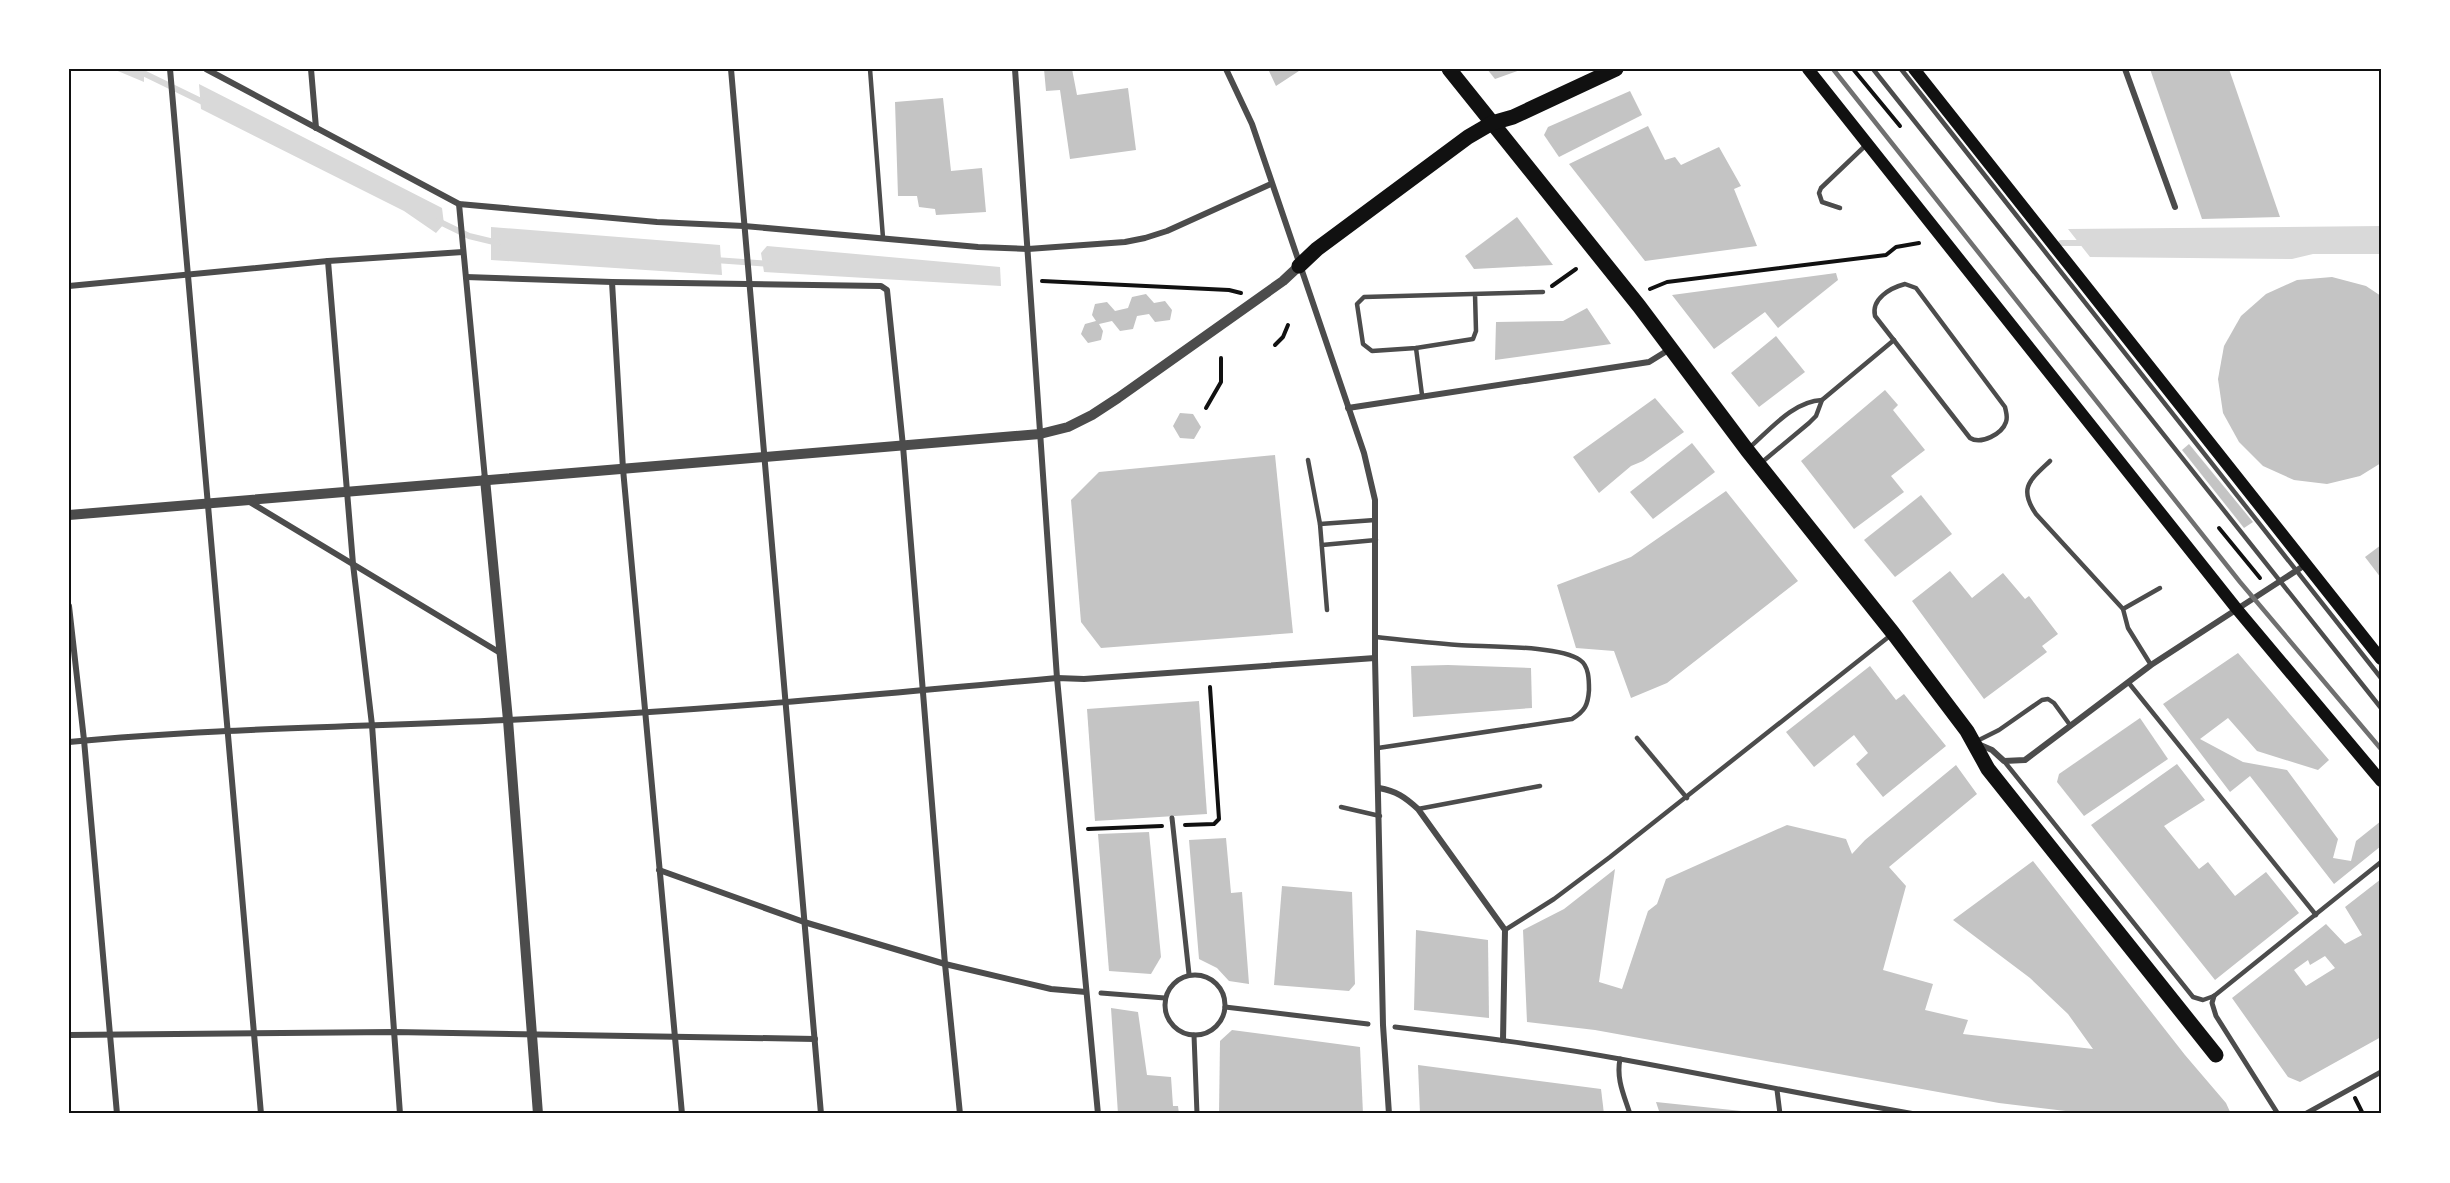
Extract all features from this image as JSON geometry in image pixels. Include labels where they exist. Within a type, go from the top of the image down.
[{"type":"main road","points":[[1449,69],[1639,306],[1747,450],[1893,633],[1974,742],[1988,769],[2216,1055]]},
{"type":"main road","points":[[1299,266],[1317,249],[1468,137],[1492,123],[1513,117],[1616,69]]},
{"type":"main road","points":[[1808,69],[2236,608],[2381,781]]},
{"type":"main road","points":[[1914,69],[2070,265],[2300,568],[2381,659]]},
{"type":"street","points":[[170,69],[261,1114]]},
{"type":"street","points":[[206,69],[459,204],[657,222],[744,226],[978,247],[1028,249],[1125,242],[1145,238],[1167,231],[1271,184]]},
{"type":"street","points":[[311,69],[316,128]]},
{"type":"street","points":[[731,69],[821,1114]]},
{"type":"street","points":[[1015,69],[1057,678],[1098,1114]]},
{"type":"street","points":[[1226,69],[1252,124],[1370,476],[1376,540],[1375,637],[1383,1025],[1389,1114]]},
{"type":"street","points":[[2125,69],[2175,207]]},
{"type":"street","points":[[459,204],[508,720],[537,1114]]},
{"type":"street","points":[[69,286],[328,261],[464,252]]},
{"type":"street","points":[[328,261],[353,564],[372,725],[400,1114]]},
{"type":"street","points":[[69,515],[1040,434],[1068,428],[1092,415],[1283,280],[1299,266]]},
{"type":"street","points":[[466,277],[750,285],[881,286],[887,290],[903,446],[945,964],[960,1114]]},
{"type":"street","points":[[612,282],[623,469],[682,1114]]},
{"type":"street","points":[[1348,408],[1649,362],[1671,349]]},
{"type":"street","points":[[245,499],[502,655]]},
{"type":"street","points":[[1974,742],[1992,750],[2004,761],[2025,760],[2151,664],[2300,568]]},
{"type":"street","points":[[69,606],[112,1034],[117,1114]]},
{"type":"street","points":[[69,742],[228,732],[508,720],[785,702],[1057,678],[1084,679],[1376,658]]},
{"type":"street","points":[[1379,788],[1403,795],[1418,809],[1505,930],[1503,1040]]},
{"type":"street","points":[[1172,818],[1189,974]]},
{"type":"street","points":[[659,870],[804,922],[945,964],[1051,989],[1086,992]]},
{"type":"street","points":[[1189,974],[1211,978],[1219,986],[1224,996],[1225,1007],[1222,1018],[1215,1027],[1205,1033],[1194,1035],[1174,1028],[1164,1009],[1169,987],[1178,979],[1189,974]]},
{"type":"street","points":[[1101,993],[1165,998]]},
{"type":"street","points":[[2214,996],[2212,1003],[2216,1016],[2276,1107],[2278,1114]]},
{"type":"street","points":[[1225,1007],[1368,1023]]},
{"type":"street","points":[[1395,1027],[1503,1040],[1620,1059],[1915,1114]]},
{"type":"street","points":[[69,1035],[394,1032],[815,1039]]},
{"type":"street","points":[[1194,1035],[1197,1114]]},
{"type":"street","points":[[1620,1059],[1619,1080],[1630,1114]]},
{"type":"street","points":[[2305,1114],[2381,1072]]},
{"type":"street","points":[[1777,1090],[1780,1114]]},
{"type":"lane","points":[[870,69],[883,238]]},
{"type":"lane","points":[[1873,69],[2381,708]]},
{"type":"lane","points":[[1901,69],[2300,568],[2381,678]]},
{"type":"lane","points":[[1839,208],[1822,202],[1819,193],[1821,188],[1852,155],[1868,143]]},
{"type":"lane","points":[[1911,285],[1916,288],[2005,407],[2006,425],[1980,441],[1970,438],[1894,340],[1875,316],[1874,305],[1877,300],[1898,286],[1911,285]]},
{"type":"lane","points":[[1474,294],[1476,331],[1473,339],[1416,348],[1372,351],[1363,344],[1357,304],[1364,297],[1543,292]]},
{"type":"lane","points":[[1759,465],[1816,416],[1822,400],[1894,340]]},
{"type":"lane","points":[[1416,348],[1422,395]]},
{"type":"lane","points":[[1747,450],[1795,409],[1813,400],[1822,400]]},
{"type":"lane","points":[[1308,460],[1320,524],[1327,610]]},
{"type":"lane","points":[[2050,461],[2031,479],[2026,490],[2028,502],[2036,514],[2123,609],[2127,617],[2128,628],[2151,664]]},
{"type":"lane","points":[[1320,524],[1375,520]]},
{"type":"lane","points":[[1322,544],[1376,540]]},
{"type":"lane","points":[[2123,609],[2160,588]]},
{"type":"lane","points":[[1505,930],[1563,892],[1687,798],[1893,633]]},
{"type":"lane","points":[[1375,637],[1569,654],[1582,661],[1589,681],[1588,701],[1584,711],[1572,719],[1378,748]]},
{"type":"lane","points":[[2128,682],[2316,915]]},
{"type":"lane","points":[[1974,742],[1999,730],[2042,700],[2048,699],[2054,703],[2070,725]]},
{"type":"lane","points":[[1637,738],[1687,798]]},
{"type":"lane","points":[[2004,761],[2193,998],[2203,1000],[2214,996],[2381,862]]},
{"type":"lane","points":[[1418,809],[1540,786]]},
{"type":"lane","points":[[1341,807],[1380,816]]},
{"type":"path","points":[[1650,290],[1667,282],[1886,255],[1896,247],[1919,243]]},
{"type":"path","points":[[1543,292],[1576,269]]},
{"type":"path","points":[[1030,281],[1217,290],[1245,294]]},
{"type":"path","points":[[1275,345],[1283,337],[1288,325]]},
{"type":"path","points":[[1206,408],[1221,382],[1221,358]]},
{"type":"path","points":[[1088,829],[1214,824],[1219,819],[1210,687]]},
{"type":"shaded area","points":[[113,69],[144,69],[144,82]]},
{"type":"shaded area","points":[[199,84],[442,208],[444,224],[436,233],[404,211],[201,109]]},
{"type":"shaded area","points":[[2381,226],[2381,254],[2313,254],[2292,259],[2090,257],[2068,229]]},
{"type":"shaded area","points":[[491,227],[720,245],[722,275],[491,260]]},
{"type":"shaded area","points":[[767,246],[1000,267],[1001,286],[764,272],[761,253]]},
{"type":"building","points":[[1044,69],[1072,69],[1077,95],[1128,88],[1136,150],[1070,159],[1060,90],[1046,91]]},
{"type":"building","points":[[1268,69],[1302,69],[1276,86]]},
{"type":"building","points":[[1487,69],[1523,69],[1495,79]]},
{"type":"building","points":[[2150,69],[2229,69],[2280,217],[2202,219]]},
{"type":"building","points":[[1630,91],[1642,115],[1559,157],[1544,135],[1548,127]]},
{"type":"building","points":[[943,98],[951,171],[982,168],[986,212],[936,215],[935,209],[919,207],[917,196],[898,196],[895,102]]},
{"type":"building","points":[[1648,126],[1665,160],[1675,157],[1681,165],[1719,147],[1741,186],[1734,189],[1757,246],[1645,261],[1569,164]]},
{"type":"building","points":[[1517,217],[1553,265],[1474,269],[1465,256]]},
{"type":"building","points":[[1836,273],[1838,280],[1778,328],[1765,312],[1714,349],[1672,295]]},
{"type":"building","points":[[2332,277],[2366,286],[2381,296],[2381,463],[2360,476],[2327,484],[2294,480],[2263,466],[2239,442],[2223,413],[2218,379],[2224,346],[2241,316],[2266,294],[2297,280]]},
{"type":"building","points":[[1146,294],[1154,303],[1165,301],[1172,310],[1170,320],[1155,322],[1149,314],[1137,316],[1133,329],[1120,331],[1112,321],[1099,324],[1103,331],[1101,340],[1088,343],[1081,334],[1085,324],[1096,321],[1092,315],[1095,304],[1107,302],[1115,311],[1128,308],[1132,297]]},
{"type":"building","points":[[1587,308],[1611,344],[1495,360],[1496,322],[1563,321]]},
{"type":"building","points":[[1776,336],[1805,372],[1759,407],[1731,373]]},
{"type":"building","points":[[1885,390],[1898,405],[1893,410],[1925,450],[1891,476],[1904,492],[1854,529],[1801,461]]},
{"type":"building","points":[[1655,398],[1684,432],[1643,461],[1631,466],[1599,493],[1573,457]]},
{"type":"building","points":[[1180,413],[1193,414],[1201,427],[1194,439],[1180,438],[1173,426]]},
{"type":"building","points":[[1692,443],[1715,472],[1653,519],[1630,492]]},
{"type":"building","points":[[2189,444],[2253,522],[2244,528],[2182,450]]},
{"type":"building","points":[[1275,455],[1293,633],[1101,648],[1081,622],[1071,500],[1099,472]]},
{"type":"building","points":[[1726,491],[1798,581],[1667,683],[1631,698],[1614,651],[1576,648],[1557,585],[1631,557]]},
{"type":"building","points":[[1921,495],[1952,534],[1895,577],[1864,540]]},
{"type":"building","points":[[2381,545],[2381,578],[2365,557]]},
{"type":"building","points":[[1950,571],[1972,598],[2003,573],[2025,599],[2029,596],[2058,634],[2042,646],[2047,652],[1984,699],[1912,601]]},
{"type":"building","points":[[2238,653],[2329,760],[2318,770],[2257,751],[2228,718],[2200,739],[2243,762],[2287,770],[2338,839],[2333,858],[2351,861],[2356,841],[2381,821],[2381,846],[2334,884],[2250,776],[2230,792],[2163,704]]},
{"type":"building","points":[[1411,666],[1531,668],[1532,708],[1413,717]]},
{"type":"building","points":[[1870,666],[1896,700],[1904,694],[1946,746],[1883,797],[1856,764],[1868,753],[1854,735],[1814,767],[1786,732]]},
{"type":"building","points":[[1199,701],[1207,814],[1095,821],[1087,709]]},
{"type":"building","points":[[2140,718],[2168,759],[2084,816],[2057,782],[2059,774]]},
{"type":"building","points":[[2177,764],[2205,800],[2164,826],[2199,869],[2208,862],[2235,896],[2266,872],[2299,913],[2215,980],[2091,825]]},
{"type":"building","points":[[1956,765],[1977,794],[1889,867],[1906,886],[1883,970],[1933,984],[1925,1010],[1968,1020],[1963,1034],[2093,1049],[2068,1014],[2030,978],[1953,920],[2033,861],[2185,1055],[2226,1103],[2231,1114],[2075,1114],[2074,1112],[1999,1103],[1595,1030],[1527,1022],[1523,930],[1564,909],[1615,869],[1599,982],[1622,989],[1648,911],[1657,904],[1666,879],[1787,825],[1846,839],[1852,854],[1865,840]]},
{"type":"building","points":[[1149,832],[1161,957],[1151,974],[1109,971],[1098,834]]},
{"type":"building","points":[[1226,838],[1231,893],[1242,892],[1249,984],[1229,981],[1217,968],[1199,959],[1189,840]]},
{"type":"building","points":[[2381,879],[2381,1037],[2300,1082],[2288,1077],[2232,998],[2326,924],[2345,944],[2362,935],[2345,907]],"holes":[[[2325,956],[2335,968],[2306,986],[2294,970],[2308,960],[2310,965]]]},
{"type":"building","points":[[1282,886],[1352,892],[1355,984],[1349,991],[1274,985]]},
{"type":"building","points":[[1416,930],[1488,940],[1489,1018],[1414,1010]]},
{"type":"building","points":[[1111,1008],[1138,1012],[1147,1075],[1171,1077],[1173,1106],[1178,1106],[1179,1114],[1118,1114]]},
{"type":"building","points":[[1232,1030],[1360,1047],[1363,1114],[1219,1114],[1220,1041]]},
{"type":"building","points":[[1418,1065],[1601,1089],[1604,1114],[1420,1114]]},
{"type":"building","points":[[1656,1102],[1751,1112],[1750,1114],[1660,1114]]},
{"type":"waterway","points":[[135,69],[207,104]]},
{"type":"waterway","points":[[438,221],[469,236],[498,243]]},
{"type":"waterway","points":[[2061,243],[2085,243]]},
{"type":"waterway","points":[[715,260],[771,264]]},
{"type":"railway","points":[[1833,69],[2240,582],[2381,749]]}]
